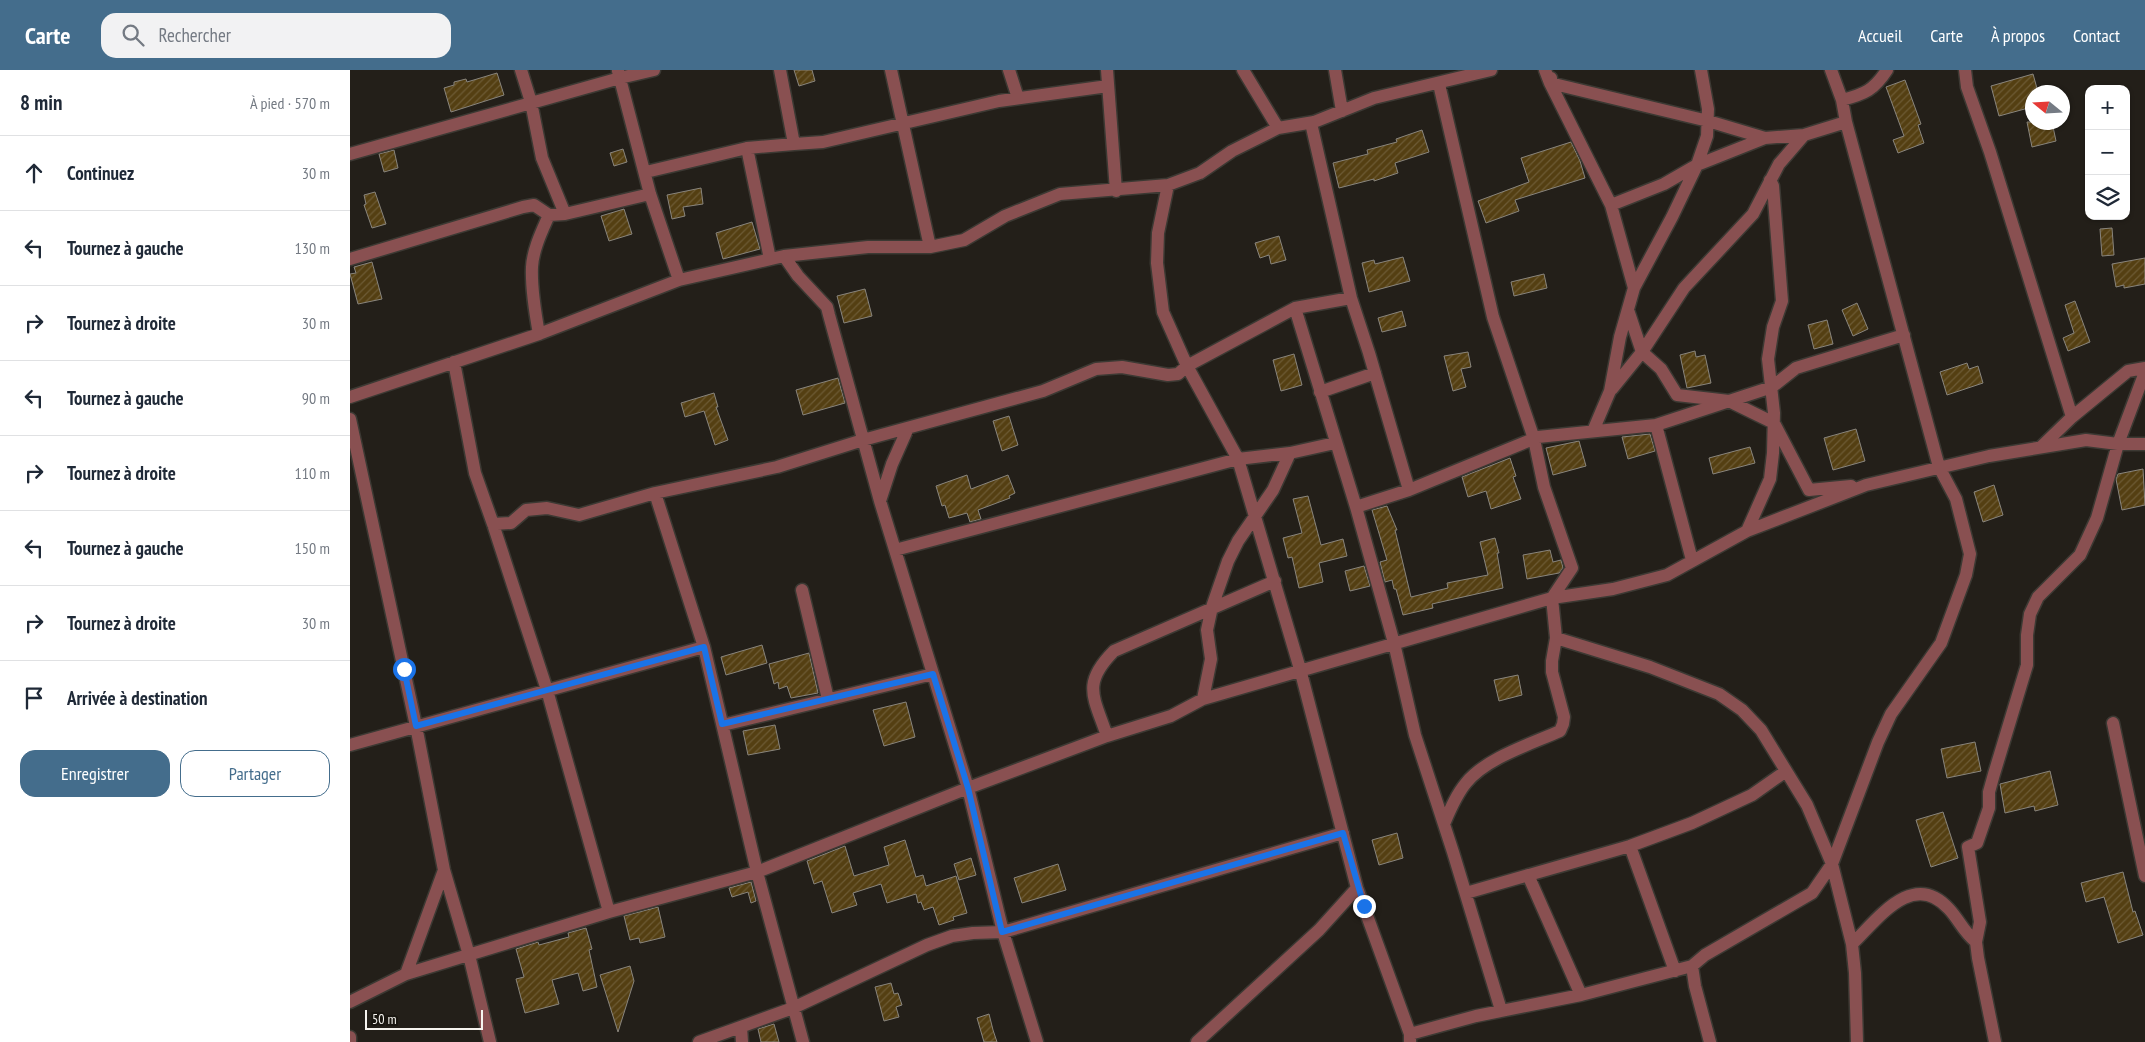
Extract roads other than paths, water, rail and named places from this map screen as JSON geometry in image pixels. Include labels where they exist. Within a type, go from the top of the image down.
[{"type":"street","points":[[521,70],[531,102],[542,158],[565,214]]},
{"type":"street","points":[[350,154],[531,102],[619,74],[654,70]]},
{"type":"street","points":[[780,70],[794,144]]},
{"type":"street","points":[[891,70],[930,247]]},
{"type":"street","points":[[1009,70],[1018,98]]},
{"type":"street","points":[[1107,70],[1116,190]]},
{"type":"street","points":[[1243,70],[1278,128]]},
{"type":"street","points":[[1334,70],[1342,111]]},
{"type":"street","points":[[350,398],[539,334],[679,280],[784,256],[868,246],[930,247],[964,240],[1005,216],[1060,194],[1168,185],[1200,173],[1232,151],[1278,128],[1311,122],[1374,98],[1439,84],[1491,70]]},
{"type":"street","points":[[1545,70],[1611,205],[1634,288]]},
{"type":"street","points":[[1550,83],[1551,70]]},
{"type":"street","points":[[1593,431],[1610,391],[1627,309],[1634,288],[1697,165],[1707,136],[1708,110],[1702,70]]},
{"type":"street","points":[[1168,185],[1158,234],[1157,263],[1163,312],[1187,366],[1238,459],[1300,669],[1357,888],[1410,1038],[1501,1010],[1581,995],[1692,966],[1705,955],[1812,893],[1832,864],[1890,714],[1941,643],[1966,575],[1970,554],[1956,499],[1939,467],[1846,122],[1842,100],[1831,70]]},
{"type":"street","points":[[1842,100],[1864,94],[1878,84],[1887,70]]},
{"type":"street","points":[[1965,70],[1967,87],[1990,152],[2072,417]]},
{"type":"street","points":[[619,74],[646,172],[650,194],[679,280]]},
{"type":"street","points":[[1550,83],[1708,121],[1765,138]]},
{"type":"street","points":[[1439,84],[1492,317],[1534,438],[1544,487],[1572,568],[1552,598],[1556,638],[1552,672],[1564,717],[1560,731],[1484,766],[1467,782],[1456,797],[1444,824]]},
{"type":"street","points":[[646,172],[747,148],[823,142],[999,101],[1108,86]]},
{"type":"street","points":[[1311,122],[1351,298],[1410,490]]},
{"type":"street","points":[[1611,205],[1664,184],[1697,165],[1765,138],[1804,135],[1846,122]]},
{"type":"street","points":[[1610,391],[1642,352],[1684,288],[1753,214],[1779,164],[1804,135]]},
{"type":"street","points":[[747,148],[770,259]]},
{"type":"street","points":[[1747,531],[1770,479],[1774,423],[1768,359],[1773,327],[1782,301],[1773,186],[1770,180]]},
{"type":"street","points":[[350,259],[523,207],[534,205],[549,215],[565,214],[650,194]]},
{"type":"street","points":[[539,334],[532,267],[535,249],[549,215]]},
{"type":"street","points":[[784,256],[798,276],[826,307],[880,501],[968,788],[1002,932],[1037,1042]]},
{"type":"street","points":[[493,524],[511,523],[526,510],[547,508],[580,515],[655,493],[777,467],[864,440],[1043,391],[1096,369],[1122,367],[1168,375],[1178,374],[1187,366],[1295,308],[1351,298]]},
{"type":"street","points":[[1295,308],[1335,444],[1356,507],[1394,643],[1415,735],[1466,893],[1501,1010]]},
{"type":"street","points":[[1627,309],[1642,352],[1661,369],[1678,395],[1729,401],[1774,423],[1809,490],[1866,485]]},
{"type":"street","points":[[1356,507],[1410,490],[1534,438],[1656,425],[1772,387],[1796,368],[1904,335]]},
{"type":"street","points":[[454,362],[474,473],[493,524],[548,690],[609,912]]},
{"type":"street","points":[[2041,447],[2072,417],[2128,371],[2145,368]]},
{"type":"street","points":[[1995,1042],[1976,942],[1980,922],[1968,847],[1977,843],[1988,808],[1989,792],[1994,774],[2027,665],[2027,636],[2030,614],[2038,597],[2080,555],[2097,518],[2118,444],[2145,372]]},
{"type":"street","points":[[1320,392],[1375,373]]},
{"type":"street","points":[[350,418],[416,726],[444,870],[469,955],[490,1042]]},
{"type":"street","points":[[1656,425],[1692,560]]},
{"type":"street","points":[[880,501],[892,464],[908,428]]},
{"type":"street","points":[[350,1002],[406,974],[609,912],[757,872],[968,788],[1107,736],[1171,716],[1203,698],[1552,598],[1613,589],[1667,575],[1747,531],[1866,485],[1939,467],[2086,440],[2118,444],[2145,444]]},
{"type":"street","points":[[895,550],[1238,459],[1290,453],[1335,444]]},
{"type":"street","points":[[1203,698],[1211,658],[1207,630],[1212,607],[1228,561],[1238,541],[1273,490],[1290,453]]},
{"type":"street","points":[[655,493],[704,647],[757,872],[803,1042]]},
{"type":"street","points":[[1107,736],[1093,696],[1093,680],[1101,664],[1114,650],[1275,581]]},
{"type":"street","points":[[802,590],[828,699]]},
{"type":"street","points":[[1556,638],[1650,667],[1719,694],[1742,710],[1761,730],[1807,805],[1832,864],[1852,944],[1855,973],[1857,1042]]},
{"type":"street","points":[[350,745],[704,647]]},
{"type":"street","points":[[722,724],[933,674]]},
{"type":"street","points":[[2113,723],[2145,876]]},
{"type":"street","points":[[1466,893],[1630,846],[1692,823],[1752,795],[1786,771]]},
{"type":"street","points":[[699,1042],[793,1008],[927,945],[952,936],[1002,932],[1343,833]]},
{"type":"street","points":[[1630,846],[1675,971]]},
{"type":"street","points":[[406,974],[444,870]]},
{"type":"street","points":[[1528,876],[1581,995]]},
{"type":"street","points":[[1197,1042],[1320,930],[1357,888]]},
{"type":"street","points":[[1852,944],[1902,898],[1913,893],[1924,893],[1936,897],[1950,910],[1960,927],[1976,942]]},
{"type":"street","points":[[1692,966],[1695,986],[1710,1042]]},
{"type":"street","points":[[741,1026],[742,1042]]},
{"type":"street","points":[[350,1037],[350,1042]]}]
